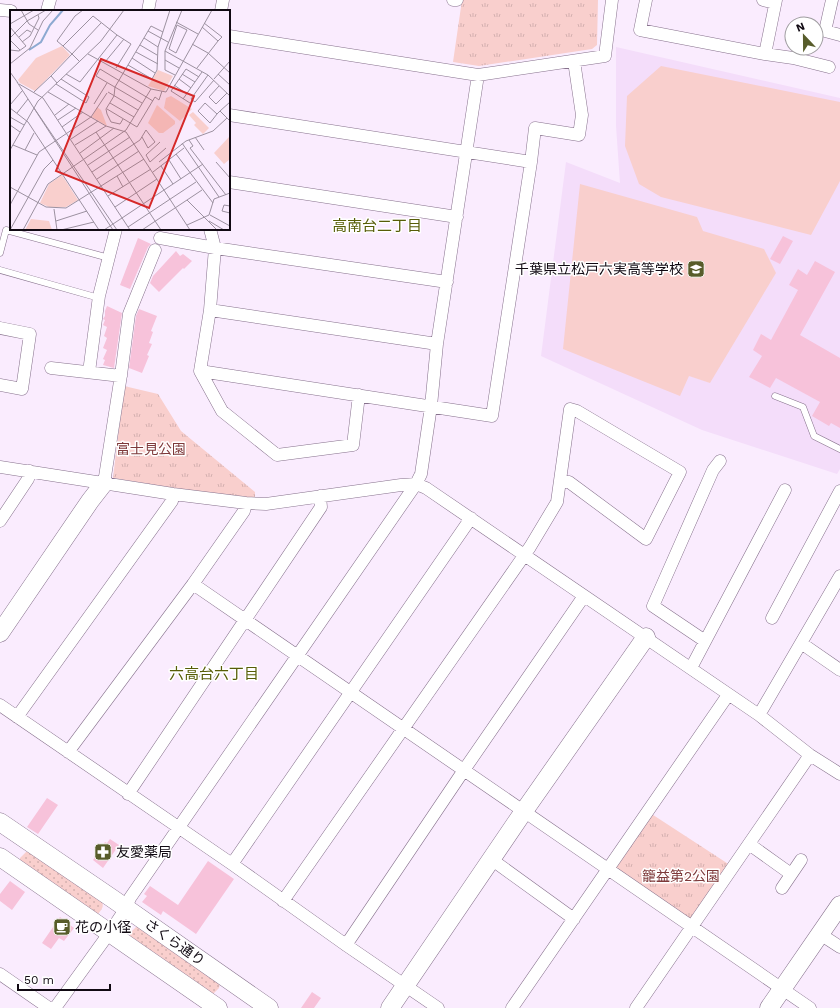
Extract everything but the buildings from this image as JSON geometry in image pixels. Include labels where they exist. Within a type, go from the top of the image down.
[{"type":"street","points":[[47,10],[50,0]]},
{"type":"street","points":[[148,10],[150,0]]},
{"type":"street","points":[[221,10],[223,0]]},
{"type":"street","points":[[230,36],[478,75],[605,56],[612,0]]},
{"type":"street","points":[[646,0],[640,30],[793,58],[829,67]]},
{"type":"street","points":[[763,0],[776,1],[765,54]]},
{"type":"street","points":[[832,0],[825,31],[840,35]]},
{"type":"street","points":[[0,10],[10,11]]},
{"type":"street","points":[[200,371],[492,416],[535,128],[579,135],[582,115],[574,61]]},
{"type":"street","points":[[55,1008],[110,932],[126,908],[130,898],[298,656],[416,484],[421,474],[438,344],[478,75]]},
{"type":"street","points":[[230,115],[531,162]]},
{"type":"street","points":[[230,182],[457,217]]},
{"type":"street","points":[[89,372],[99,298],[116,230]]},
{"type":"street","points":[[210,230],[215,248],[210,310],[200,371],[222,411],[277,455],[353,445],[358,395]]},
{"type":"street","points":[[160,238],[215,248],[447,282]]},
{"type":"street","points":[[0,633],[90,501],[104,483],[121,376],[128,314],[155,250]]},
{"type":"street","points":[[210,310],[438,344]]},
{"type":"street","points":[[0,328],[30,334],[22,389],[0,385]]},
{"type":"street","points":[[51,368],[121,376]]},
{"type":"street","points":[[284,901],[524,554],[557,502],[570,409],[577,411],[680,472],[646,539],[569,482],[560,481]]},
{"type":"street","points":[[705,641],[653,606],[713,470],[720,461]]},
{"type":"street","points":[[0,467],[246,504],[266,504],[390,486],[416,484],[426,488],[646,637],[759,715],[810,755],[840,774]]},
{"type":"street","points":[[0,521],[28,479],[30,471]]},
{"type":"street","points":[[691,668],[785,490]]},
{"type":"street","points":[[772,618],[840,491]]},
{"type":"street","points":[[17,716],[172,501],[174,494]]},
{"type":"street","points":[[128,794],[321,507],[320,496]]},
{"type":"street","points":[[68,752],[193,584],[244,511],[246,504]]},
{"type":"street","points":[[232,864],[352,693],[471,518]]},
{"type":"street","points":[[759,715],[840,576]]},
{"type":"street","points":[[193,584],[810,1008]]},
{"type":"street","points":[[346,945],[584,596]]},
{"type":"street","points":[[390,1008],[524,811],[646,637]]},
{"type":"street","points":[[801,643],[840,670]]},
{"type":"street","points":[[512,1008],[728,695]]},
{"type":"street","points":[[0,705],[232,864],[438,1008]]},
{"type":"street","points":[[636,1008],[810,755]]},
{"type":"street","name":"さくら通り","points":[[0,822],[269,1008]]},
{"type":"street","points":[[749,844],[791,874]]},
{"type":"street","name":"さくら通り","points":[[0,857],[218,1008]]},
{"type":"street","points":[[491,859],[574,918]]},
{"type":"street","points":[[782,888],[801,860]]},
{"type":"street","points":[[769,1008],[840,906]]},
{"type":"street","points":[[820,934],[840,946]]},
{"type":"street","points":[[0,974],[49,1008]]},
{"type":"lane","points":[[0,253],[6,230],[109,258]]},
{"type":"lane","points":[[0,270],[99,298]]},
{"type":"lane","points":[[775,396],[803,407],[814,436],[840,449]]},
{"type":"shaded area","name":"千葉県立松戸六実高等学校","points":[[616,47],[840,98],[840,469],[837,474],[702,430],[541,356],[566,162],[620,183],[616,126]]},
{"type":"green space","points":[[462,0],[598,0],[597,45],[592,49],[479,66],[453,62]]},
{"type":"green space","points":[[661,66],[840,102],[840,181],[811,235],[661,197],[639,184],[625,146],[627,96]]},
{"type":"green space","points":[[580,184],[697,217],[703,231],[764,249],[776,273],[710,383],[689,376],[680,396],[563,349]]},
{"type":"green space","name":"富士見公園","points":[[124,386],[158,394],[181,431],[255,492],[255,499],[113,478]]},
{"type":"green space","name":"籠益第2公園","points":[[647,811],[733,867],[692,926],[608,869]]},
{"type":"green space","points":[[26,852],[30,852],[102,901],[103,905],[98,914],[20,861],[20,858]]},
{"type":"green space","points":[[136,927],[140,927],[220,983],[219,988],[213,994],[130,936],[130,933]]},
{"type":"place","name":"千葉県立松戸六実高等学校","points":[[696,269]]},
{"type":"place","name":"友愛薬局","points":[[103,852]]},
{"type":"place","name":"花の小径","points":[[62,927]]},
{"type":"district","name":"高南台二丁目","points":[[377,226]]},
{"type":"district","name":"六高台六丁目","points":[[214,674]]}]
